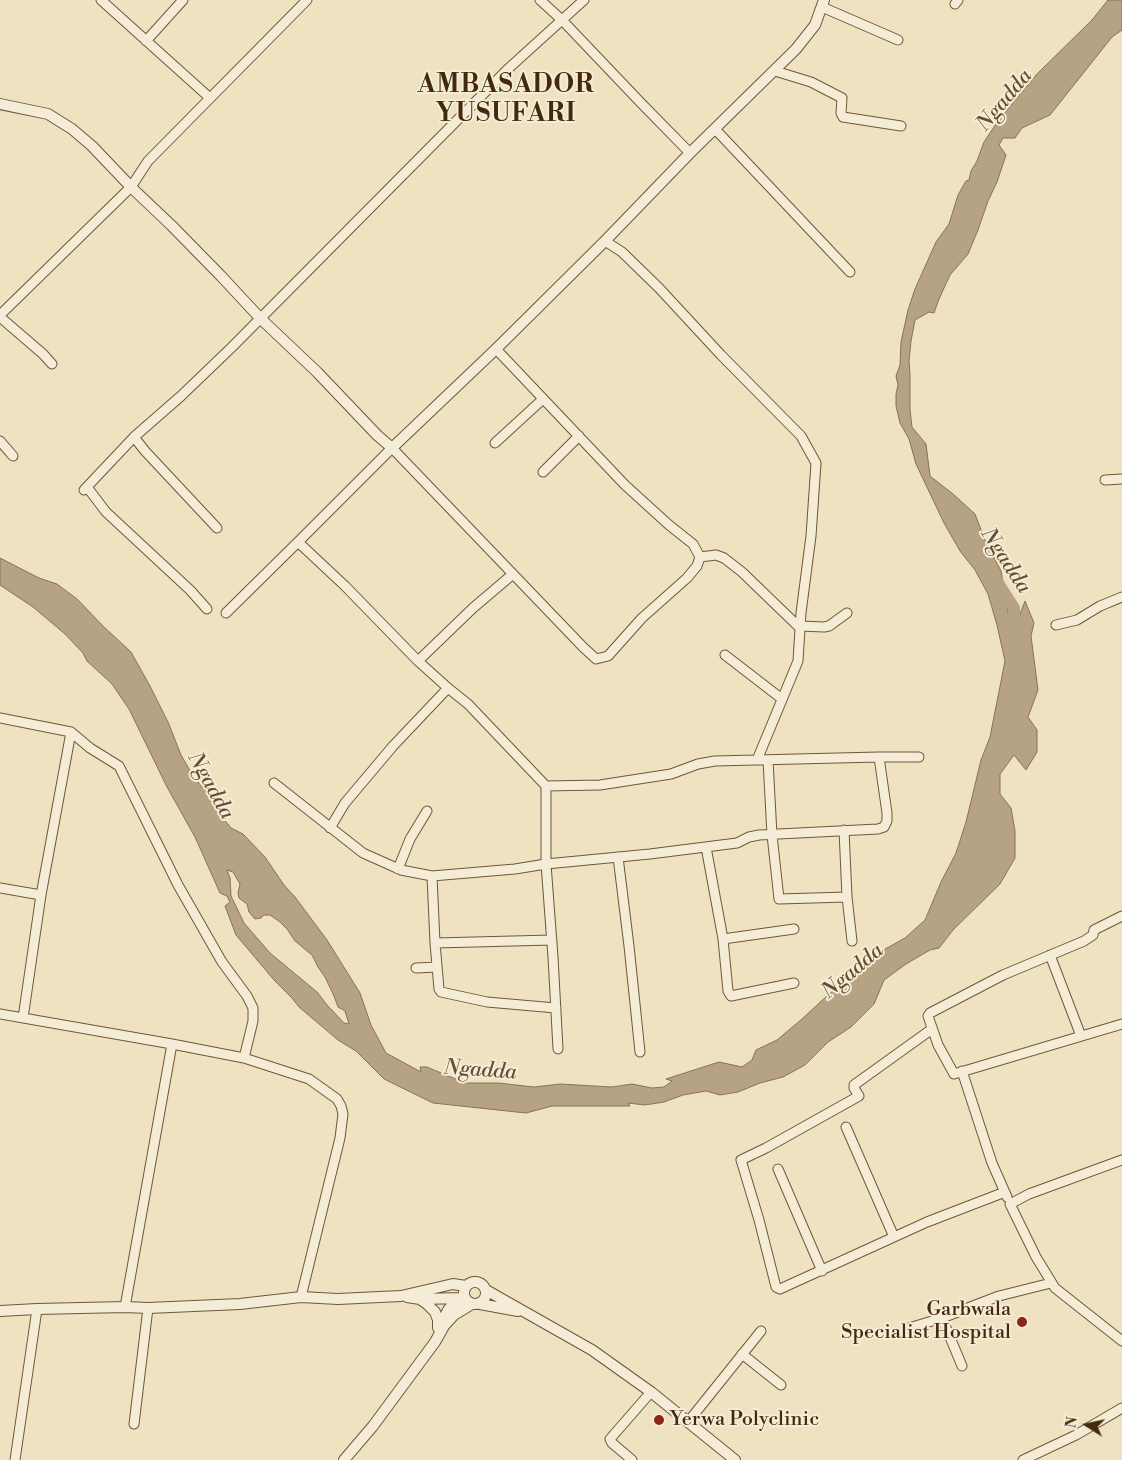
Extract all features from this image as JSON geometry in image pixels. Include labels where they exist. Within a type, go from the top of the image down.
[{"type":"street","points":[[101,0],[210,98]]},
{"type":"street","points":[[146,41],[183,0]]},
{"type":"street","points":[[52,364],[0,316],[131,187],[148,160],[307,0]]},
{"type":"street","points":[[540,0],[562,20],[690,153]]},
{"type":"street","points":[[208,609],[106,512],[86,489],[134,437],[181,396],[325,254],[455,121],[509,68],[584,0]]},
{"type":"street","points":[[226,613],[392,448],[496,349],[690,153],[796,50],[815,25],[823,3],[898,40]]},
{"type":"street","points":[[775,71],[811,82],[842,98],[841,113],[843,117],[901,126]]},
{"type":"street","points":[[0,104],[48,114],[72,129],[92,146],[209,263],[260,318],[317,372],[376,435],[392,448],[583,647],[596,659],[608,656],[642,618],[687,578],[697,566],[700,557],[693,544],[625,485],[496,349]]},
{"type":"street","points":[[716,129],[850,272]]},
{"type":"street","points":[[605,241],[622,252],[659,288],[721,355],[801,436],[816,464],[811,536],[800,627],[798,661],[757,760]]},
{"type":"street","points":[[495,443],[543,399]]},
{"type":"street","points":[[543,472],[578,436]]},
{"type":"street","points":[[134,437],[218,528]]},
{"type":"street","points":[[0,441],[13,456]]},
{"type":"street","points":[[1105,480],[1122,478]]},
{"type":"street","points":[[298,542],[345,586],[418,661],[468,704],[546,786],[546,864],[558,1049]]},
{"type":"street","points":[[700,557],[716,554],[724,558],[742,572],[800,627],[829,626],[846,613]]},
{"type":"street","points":[[418,661],[473,608],[514,574]]},
{"type":"street","points":[[1056,625],[1077,620],[1100,606],[1122,597]]},
{"type":"street","points":[[725,655],[782,699]]},
{"type":"street","points":[[330,828],[345,803],[393,746],[448,688]]},
{"type":"street","points":[[0,718],[71,732],[90,748],[119,766],[178,885],[222,962],[247,996],[253,1008],[254,1021],[244,1058]]},
{"type":"street","points":[[23,1018],[41,895],[71,732]]},
{"type":"street","points":[[274,783],[363,853],[398,869],[432,876],[515,870],[546,864],[738,843],[759,835],[878,829],[884,827],[887,821],[879,757]]},
{"type":"street","points":[[546,786],[600,785],[671,774],[698,764],[715,761],[920,757]]},
{"type":"street","points":[[768,760],[772,835],[779,899],[847,897]]},
{"type":"street","points":[[398,869],[410,839],[427,811]]},
{"type":"street","points":[[844,830],[847,897],[852,940]]},
{"type":"street","points":[[706,847],[723,939],[728,991],[731,996],[794,982]]},
{"type":"street","points":[[618,857],[640,1052]]},
{"type":"street","points":[[432,876],[439,990],[444,993],[487,1002],[556,1008]]},
{"type":"street","points":[[0,888],[41,895]]},
{"type":"street","points":[[1122,916],[1094,930],[1093,935],[1084,941],[1003,975],[930,1013],[928,1016],[938,1045],[954,1074],[1122,1024]]},
{"type":"street","points":[[723,939],[794,929]]},
{"type":"street","points":[[435,943],[552,940]]},
{"type":"street","points":[[1050,955],[1081,1036]]},
{"type":"street","points":[[416,968],[437,967]]},
{"type":"street","points":[[0,1014],[244,1058],[309,1079],[337,1099],[343,1114],[340,1138],[301,1297]]},
{"type":"street","points":[[932,1028],[854,1085],[859,1096],[741,1160],[776,1287],[780,1289],[927,1222],[1005,1192]]},
{"type":"street","points":[[125,1307],[172,1044]]},
{"type":"street","points":[[962,1071],[992,1163],[1036,1257],[1051,1283],[1122,1341]]},
{"type":"street","points":[[846,1127],[894,1237]]},
{"type":"street","points":[[1010,1204],[1029,1194],[1122,1160]]},
{"type":"street","points":[[778,1169],[822,1270]]},
{"type":"street","points":[[0,1311],[240,1304],[301,1297],[338,1299],[401,1296],[453,1284],[466,1286],[477,1282],[481,1283],[486,1290],[592,1350],[651,1392],[736,1460]]},
{"type":"street","points":[[910,1328],[999,1296],[1051,1283]]},
{"type":"street","points":[[466,1286],[464,1294],[470,1301]]},
{"type":"street","points":[[437,1330],[454,1302],[485,1298],[486,1290]]},
{"type":"street","points":[[401,1296],[420,1299],[470,1301],[529,1313]]},
{"type":"street","points":[[420,1299],[435,1312],[438,1320],[435,1342]]},
{"type":"street","points":[[344,1460],[373,1426],[435,1342],[444,1326],[470,1301]]},
{"type":"street","points":[[134,1424],[148,1308]]},
{"type":"street","points":[[15,1460],[37,1309]]},
{"type":"street","points":[[942,1318],[962,1366]]},
{"type":"street","points":[[688,1422],[761,1331]]},
{"type":"street","points":[[742,1354],[781,1385]]},
{"type":"street","points":[[632,1460],[612,1443],[610,1439],[651,1392]]},
{"type":"street","points":[[1023,1460],[1076,1435],[1122,1408]]},
{"type":"shaded area","points":[[1108,0],[1122,0],[1122,30],[1112,37],[1050,115],[1022,128],[1015,138],[1003,138],[999,145],[1006,155],[968,254],[950,275],[934,313],[929,312],[915,320],[911,341],[909,361],[912,427],[926,444],[930,476],[975,514],[985,540],[1001,571],[1012,635],[1025,601],[1034,623],[1031,636],[1038,690],[1028,717],[1037,730],[1037,752],[1026,770],[1014,755],[1000,774],[1000,794],[1011,808],[1015,831],[1015,858],[1000,884],[953,930],[939,948],[930,950],[884,980],[874,1004],[851,1027],[828,1042],[805,1065],[783,1077],[760,1083],[738,1092],[720,1095],[706,1091],[645,1105],[628,1103],[630,1106],[552,1106],[526,1113],[433,1103],[384,1079],[356,1051],[338,1040],[299,1007],[236,935],[225,906],[230,902],[227,896],[220,893],[195,837],[167,787],[129,709],[112,684],[87,661],[83,653],[65,634],[33,607],[0,585],[0,558],[39,578],[57,584],[77,599],[131,652],[168,722],[181,755],[193,776],[212,799],[231,828],[243,834],[265,857],[284,885],[327,940],[360,993],[371,1025],[386,1053],[421,1072],[420,1067],[427,1067],[465,1083],[498,1083],[534,1087],[560,1084],[612,1087],[632,1084],[652,1088],[664,1087],[672,1081],[666,1079],[719,1062],[742,1067],[752,1060],[756,1050],[777,1040],[829,994],[848,980],[871,957],[905,938],[925,920],[956,853],[966,822],[981,760],[990,737],[1005,661],[988,594],[975,570],[960,551],[944,523],[916,464],[909,439],[900,423],[896,406],[898,385],[896,376],[900,365],[901,342],[915,289],[936,242],[949,224],[958,195],[966,181],[969,180],[984,142],[998,121],[1037,74],[1092,20]],"holes":[[[227,870],[233,872],[240,884],[239,898],[247,904],[249,912],[255,919],[261,918],[264,915],[270,915],[280,922],[295,941],[312,955],[325,977],[338,1007],[345,1011],[349,1024],[344,1023],[317,992],[270,953],[244,923],[231,896],[230,878]]]},
{"type":"waterway","name":"Ngadda","points":[[996,580],[1014,608],[1015,645]]},
{"type":"place","name":"Garbwala Specialist Hospital","points":[[1022,1322]]},
{"type":"place","name":"Yerwa Polyclinic","points":[[659,1420]]},
{"type":"district","name":"AMBASADOR YUSUFARI","points":[[506,100]]}]
